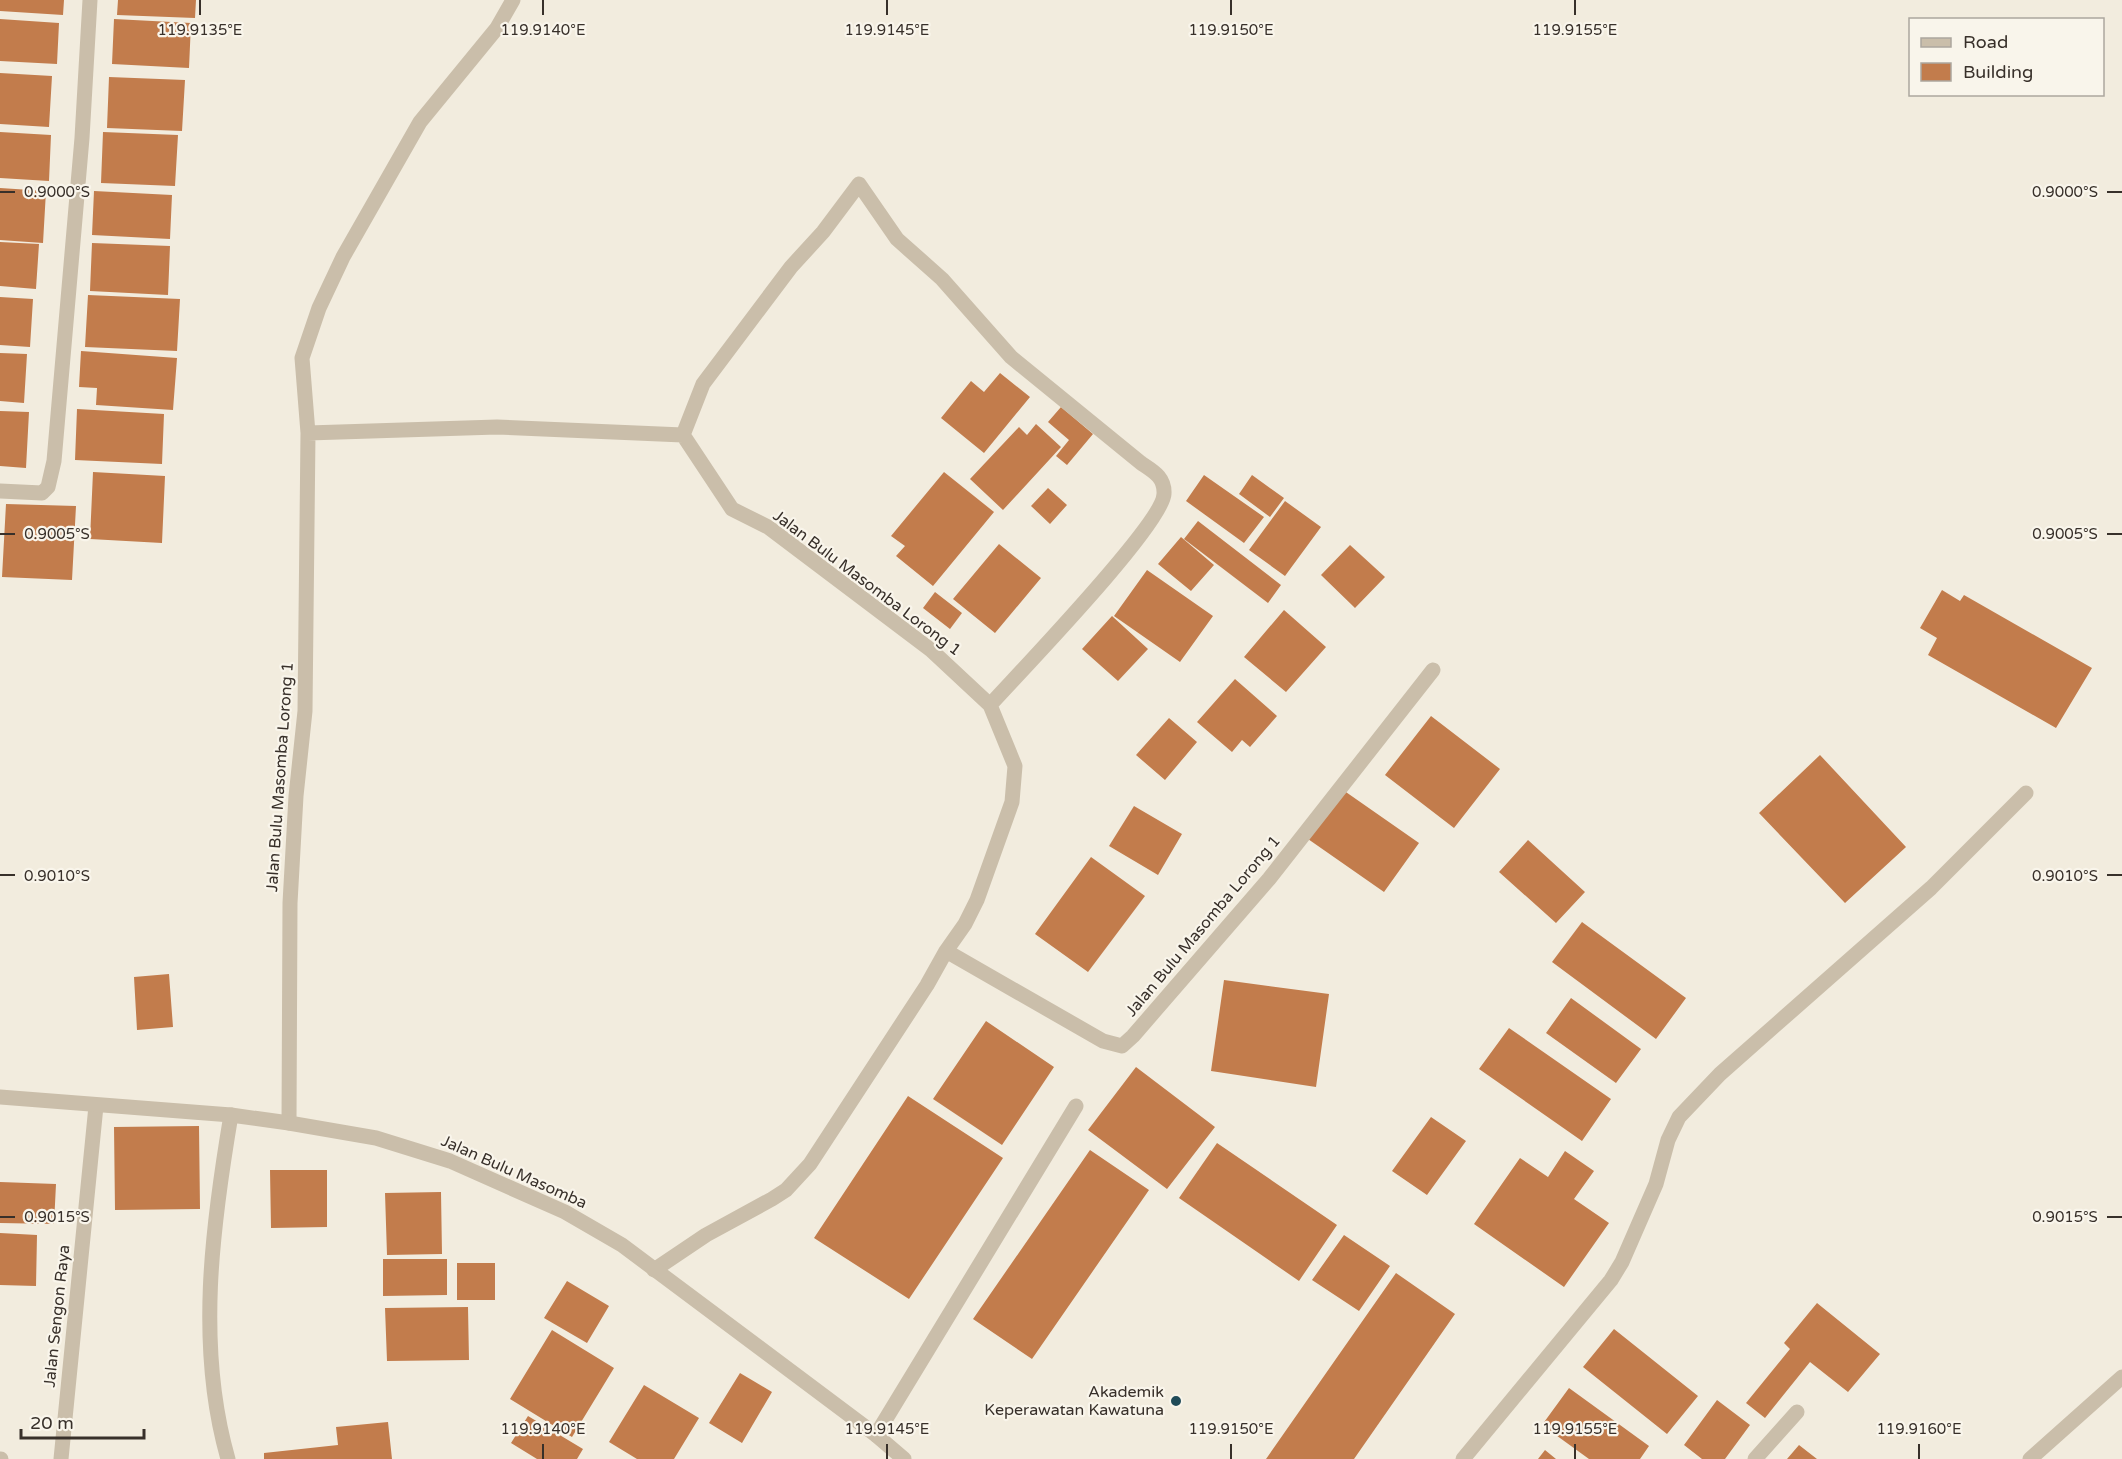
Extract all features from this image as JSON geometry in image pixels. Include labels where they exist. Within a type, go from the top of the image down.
[{"type":"street","points":[[0,490],[42,494],[48,487],[54,461],[82,138],[90,0]]},
{"type":"street","name":"Jalan Bulu Masomba Lorong 1","points":[[289,1123],[290,903],[296,796],[306,711],[308,433],[302,357],[319,308],[343,257],[420,122],[497,27],[513,0]]},
{"type":"street","points":[[308,433],[497,426],[683,435],[703,384],[791,267],[823,232],[859,184],[897,239],[942,279],[1011,357],[1141,463],[1158,474],[1164,490],[1163,502],[1132,547],[990,705]]},
{"type":"street","name":"Jalan Bulu Masomba Lorong 1","points":[[654,1270],[706,1235],[786,1190],[810,1164],[965,924],[977,900],[1012,802],[1015,766],[990,705],[931,650],[768,527],[732,508],[683,435]]},
{"type":"street","name":"Jalan Bulu Masomba Lorong 1","points":[[946,951],[1103,1041],[1122,1046],[1269,879],[1433,670]]},
{"type":"street","points":[[1463,1459],[1565,1332],[1611,1280],[1622,1262],[1656,1184],[1668,1140],[1679,1117],[1720,1074],[1931,888],[2026,793]]},
{"type":"street","name":"Jalan Bulu Masomba","points":[[0,1097],[231,1115],[289,1123],[376,1138],[450,1161],[566,1212],[622,1245],[876,1435],[904,1459]]},
{"type":"street","name":"Jalan Sengon Raya","points":[[60,1459],[96,1106]]},
{"type":"street","points":[[876,1435],[1076,1106]]},
{"type":"street","points":[[228,1459],[211,1367],[211,1268],[222,1168],[231,1115]]},
{"type":"street","points":[[2030,1459],[2122,1377]]},
{"type":"street","points":[[1755,1459],[1797,1412]]},
{"type":"building","points":[[0,0],[64,0],[63,15],[0,11]]},
{"type":"building","points":[[118,0],[196,0],[195,18],[117,15]]},
{"type":"building","points":[[0,19],[59,23],[57,64],[0,61]]},
{"type":"building","points":[[114,19],[191,23],[189,68],[112,64]]},
{"type":"building","points":[[0,73],[52,76],[49,127],[0,124]]},
{"type":"building","points":[[109,77],[185,80],[182,131],[107,128]]},
{"type":"building","points":[[0,132],[51,135],[49,181],[0,178]]},
{"type":"building","points":[[103,132],[178,135],[175,186],[101,183]]},
{"type":"building","points":[[0,188],[46,191],[43,243],[0,240]]},
{"type":"building","points":[[94,191],[172,195],[170,239],[92,235]]},
{"type":"building","points":[[0,242],[39,244],[36,289],[0,286]]},
{"type":"building","points":[[92,243],[170,246],[168,295],[90,291]]},
{"type":"building","points":[[88,295],[180,299],[177,351],[85,347]]},
{"type":"building","points":[[0,297],[33,299],[30,347],[0,345]]},
{"type":"building","points":[[81,351],[177,358],[173,410],[96,405],[97,388],[79,387]]},
{"type":"building","points":[[0,353],[27,354],[24,403],[0,401]]},
{"type":"building","points":[[1000,373],[1030,397],[984,453],[941,418],[971,381],[984,392]]},
{"type":"building","points":[[1061,407],[1093,434],[1067,465],[1056,456],[1069,440],[1048,422]]},
{"type":"building","points":[[77,409],[164,414],[162,464],[75,460]]},
{"type":"building","points":[[0,411],[29,412],[26,468],[0,466]]},
{"type":"building","points":[[1036,424],[1061,447],[1003,510],[970,479],[1019,427],[1027,435]]},
{"type":"building","points":[[93,472],[165,476],[162,543],[90,539]]},
{"type":"building","points":[[944,472],[994,512],[933,586],[896,556],[905,546],[891,536]]},
{"type":"building","points":[[1204,475],[1264,517],[1244,543],[1186,501]]},
{"type":"building","points":[[1252,475],[1284,498],[1270,517],[1239,494]]},
{"type":"building","points":[[1048,488],[1067,505],[1050,524],[1031,506]]},
{"type":"building","points":[[1285,501],[1321,527],[1285,576],[1249,550]]},
{"type":"building","points":[[6,504],[76,506],[72,580],[2,577]]},
{"type":"building","points":[[1198,521],[1281,585],[1268,603],[1184,539]]},
{"type":"building","points":[[1181,537],[1214,565],[1191,591],[1158,564]]},
{"type":"building","points":[[999,544],[1041,578],[995,633],[953,599]]},
{"type":"building","points":[[1350,545],[1385,577],[1355,608],[1321,575]]},
{"type":"building","points":[[1147,570],[1213,616],[1180,662],[1114,616]]},
{"type":"building","points":[[1942,590],[1960,601],[1964,595],[2092,668],[2056,728],[1928,655],[1937,638],[1920,628]]},
{"type":"building","points":[[935,592],[962,613],[950,629],[923,608]]},
{"type":"building","points":[[1284,610],[1326,647],[1286,692],[1244,657]]},
{"type":"building","points":[[1112,616],[1148,649],[1118,681],[1082,649]]},
{"type":"building","points":[[1235,679],[1277,716],[1250,747],[1242,740],[1232,752],[1197,722]]},
{"type":"building","points":[[1431,716],[1500,769],[1454,828],[1385,775]]},
{"type":"building","points":[[1169,718],[1197,742],[1165,780],[1136,755]]},
{"type":"building","points":[[1820,755],[1906,847],[1845,903],[1759,813]]},
{"type":"building","points":[[1343,790],[1419,843],[1384,892],[1308,839]]},
{"type":"building","points":[[1134,806],[1182,834],[1158,875],[1109,846]]},
{"type":"building","points":[[1528,840],[1585,892],[1556,923],[1499,872]]},
{"type":"building","points":[[1091,857],[1145,896],[1088,972],[1035,934]]},
{"type":"building","points":[[1582,922],[1686,998],[1656,1039],[1552,962]]},
{"type":"building","points":[[169,974],[173,1027],[137,1030],[134,977]]},
{"type":"building","points":[[1224,980],[1329,994],[1316,1087],[1211,1071]]},
{"type":"building","points":[[1571,998],[1641,1049],[1616,1083],[1546,1033]]},
{"type":"building","points":[[986,1021],[1054,1067],[1002,1145],[933,1099]]},
{"type":"building","points":[[1509,1028],[1611,1099],[1582,1141],[1479,1069]]},
{"type":"building","points":[[1136,1067],[1215,1127],[1167,1189],[1088,1130]]},
{"type":"building","points":[[908,1096],[1003,1158],[909,1299],[814,1238]]},
{"type":"building","points":[[1431,1117],[1466,1141],[1427,1195],[1392,1171]]},
{"type":"building","points":[[199,1126],[200,1209],[115,1210],[114,1127]]},
{"type":"building","points":[[1217,1143],[1337,1225],[1299,1281],[1179,1198]]},
{"type":"building","points":[[1090,1150],[1149,1190],[1032,1359],[973,1319]]},
{"type":"building","points":[[1565,1151],[1594,1171],[1574,1199],[1609,1223],[1564,1287],[1474,1224],[1520,1158],[1548,1177]]},
{"type":"building","points":[[270,1170],[327,1170],[327,1227],[271,1228]]},
{"type":"building","points":[[0,1182],[56,1184],[54,1224],[0,1223]]},
{"type":"building","points":[[441,1192],[442,1254],[387,1255],[385,1193]]},
{"type":"building","points":[[0,1233],[37,1235],[36,1286],[0,1285]]},
{"type":"building","points":[[1344,1235],[1390,1266],[1359,1311],[1312,1280]]},
{"type":"building","points":[[383,1259],[447,1259],[447,1295],[383,1296]]},
{"type":"building","points":[[457,1263],[495,1263],[495,1300],[457,1300]]},
{"type":"building","points":[[1396,1273],[1455,1314],[1354,1459],[1266,1459]]},
{"type":"building","points":[[567,1281],[609,1306],[587,1343],[544,1318]]},
{"type":"building","points":[[1817,1303],[1880,1354],[1848,1392],[1810,1362],[1765,1418],[1746,1403],[1790,1349],[1784,1343]]},
{"type":"building","points":[[468,1307],[469,1360],[387,1361],[385,1308]]},
{"type":"building","points":[[1614,1329],[1698,1396],[1667,1434],[1583,1367]]},
{"type":"building","points":[[552,1330],[614,1368],[572,1437],[510,1399]]},
{"type":"building","points":[[740,1373],[772,1392],[742,1443],[709,1423]]},
{"type":"building","points":[[644,1385],[699,1418],[674,1459],[637,1459],[609,1442]]},
{"type":"building","points":[[1569,1388],[1649,1446],[1640,1459],[1589,1459],[1542,1425]]},
{"type":"building","points":[[1717,1400],[1750,1425],[1725,1459],[1702,1459],[1684,1445]]},
{"type":"building","points":[[528,1416],[583,1449],[577,1459],[537,1459],[511,1443]]},
{"type":"building","points":[[388,1422],[392,1459],[264,1459],[264,1453],[338,1445],[336,1427]]},
{"type":"building","points":[[1799,1445],[1817,1459],[1787,1459]]},
{"type":"building","points":[[1545,1450],[1556,1459],[1538,1459]]},
{"type":"place","name":"Akademik Keperawatan Kawatuna","points":[[1176,1401]]}]
